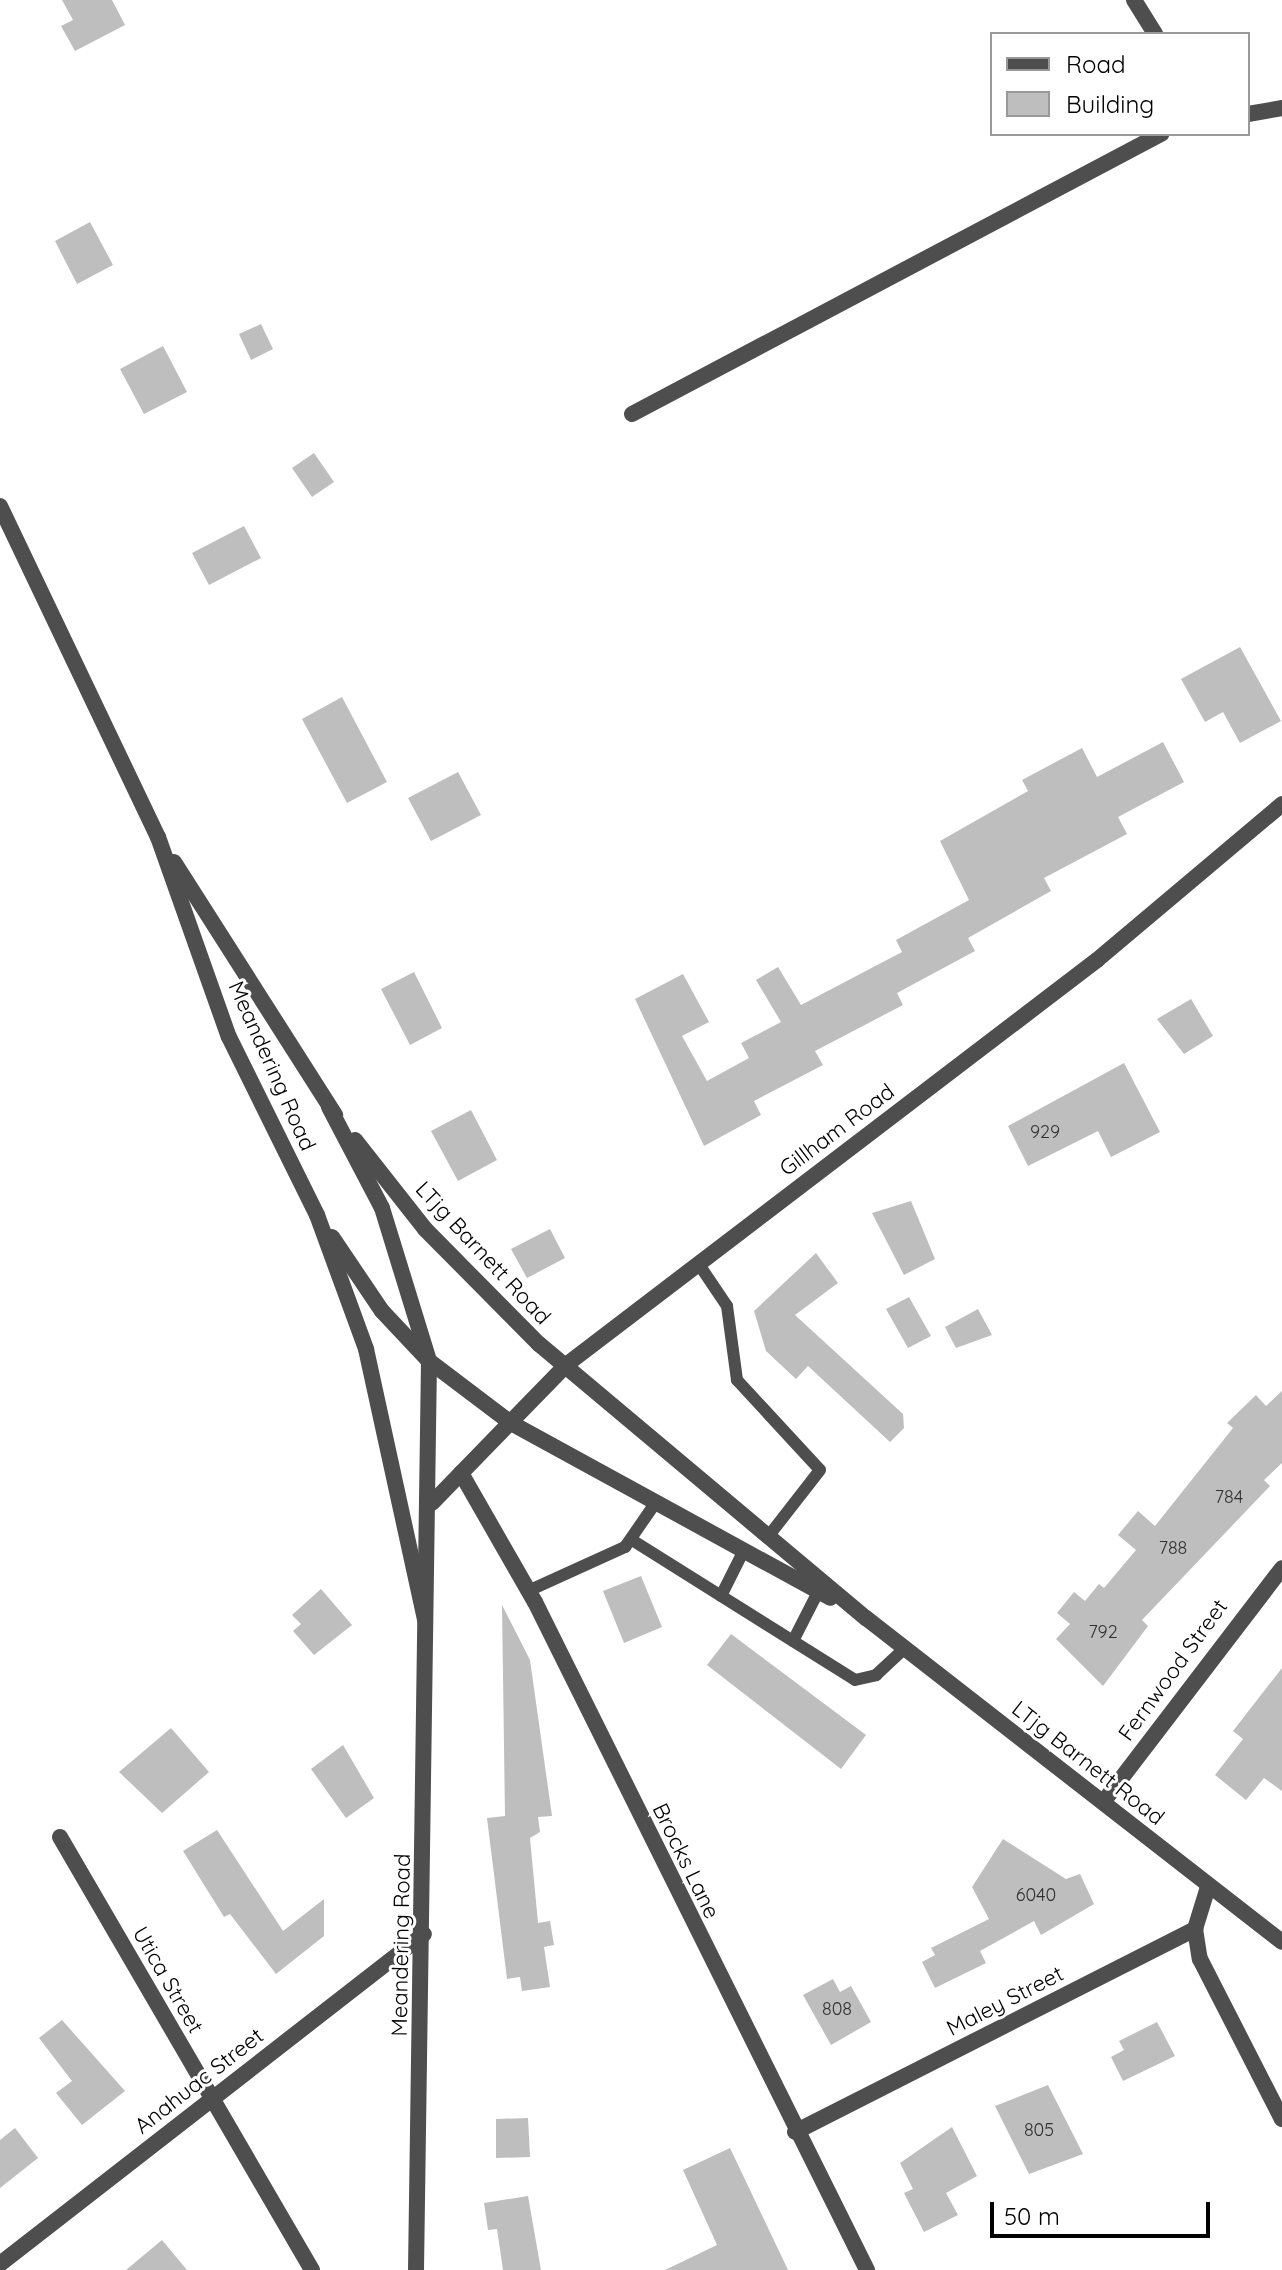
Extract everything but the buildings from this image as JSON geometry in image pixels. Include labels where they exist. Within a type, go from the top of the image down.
[{"type":"street","points":[[1134,0],[1154,32]]},
{"type":"street","points":[[1250,114],[1282,108]]},
{"type":"street","points":[[632,414],[1157,136]]},
{"type":"street","name":"Meandering Road","points":[[0,506],[158,837],[229,1037],[317,1215],[366,1349],[425,1620]]},
{"type":"street","name":"Gillham Road","points":[[432,1503],[566,1365],[1097,960],[1282,804]]},
{"type":"street","name":"LTjg Barnett Road","points":[[158,837],[329,1107],[425,1229],[566,1365],[767,1538],[904,1649],[1282,1942]]},
{"type":"street","name":"Meandering Road","points":[[329,1107],[382,1208],[429,1361],[432,1503],[425,1620],[424,1934],[416,2270]]},
{"type":"street","name":"LTjg Barnett Road","points":[[317,1215],[382,1311],[429,1361],[511,1423],[866,1618]]},
{"type":"street","name":"Brocks Lane","points":[[461,1473],[528,1591],[795,2132],[867,2270]]},
{"type":"street","name":"Fernwood Street","points":[[1104,1801],[1282,1568]]},
{"type":"street","name":"Utica Street","points":[[60,1837],[312,2270]]},
{"type":"street","points":[[1208,1887],[1195,1929],[1200,1959],[1282,2119]]},
{"type":"street","name":"Maley Street","points":[[795,2132],[1195,1929]]},
{"type":"street","name":"Anahuac Street","points":[[0,2264],[424,1934]]},
{"type":"lane","points":[[698,1263],[727,1306],[737,1380],[820,1470],[767,1538]]},
{"type":"lane","points":[[528,1591],[632,1540],[656,1502]]},
{"type":"lane","points":[[632,1540],[855,1680],[876,1675],[904,1649]]},
{"type":"lane","points":[[721,1596],[744,1550]]},
{"type":"lane","points":[[793,1641],[818,1592]]}]
